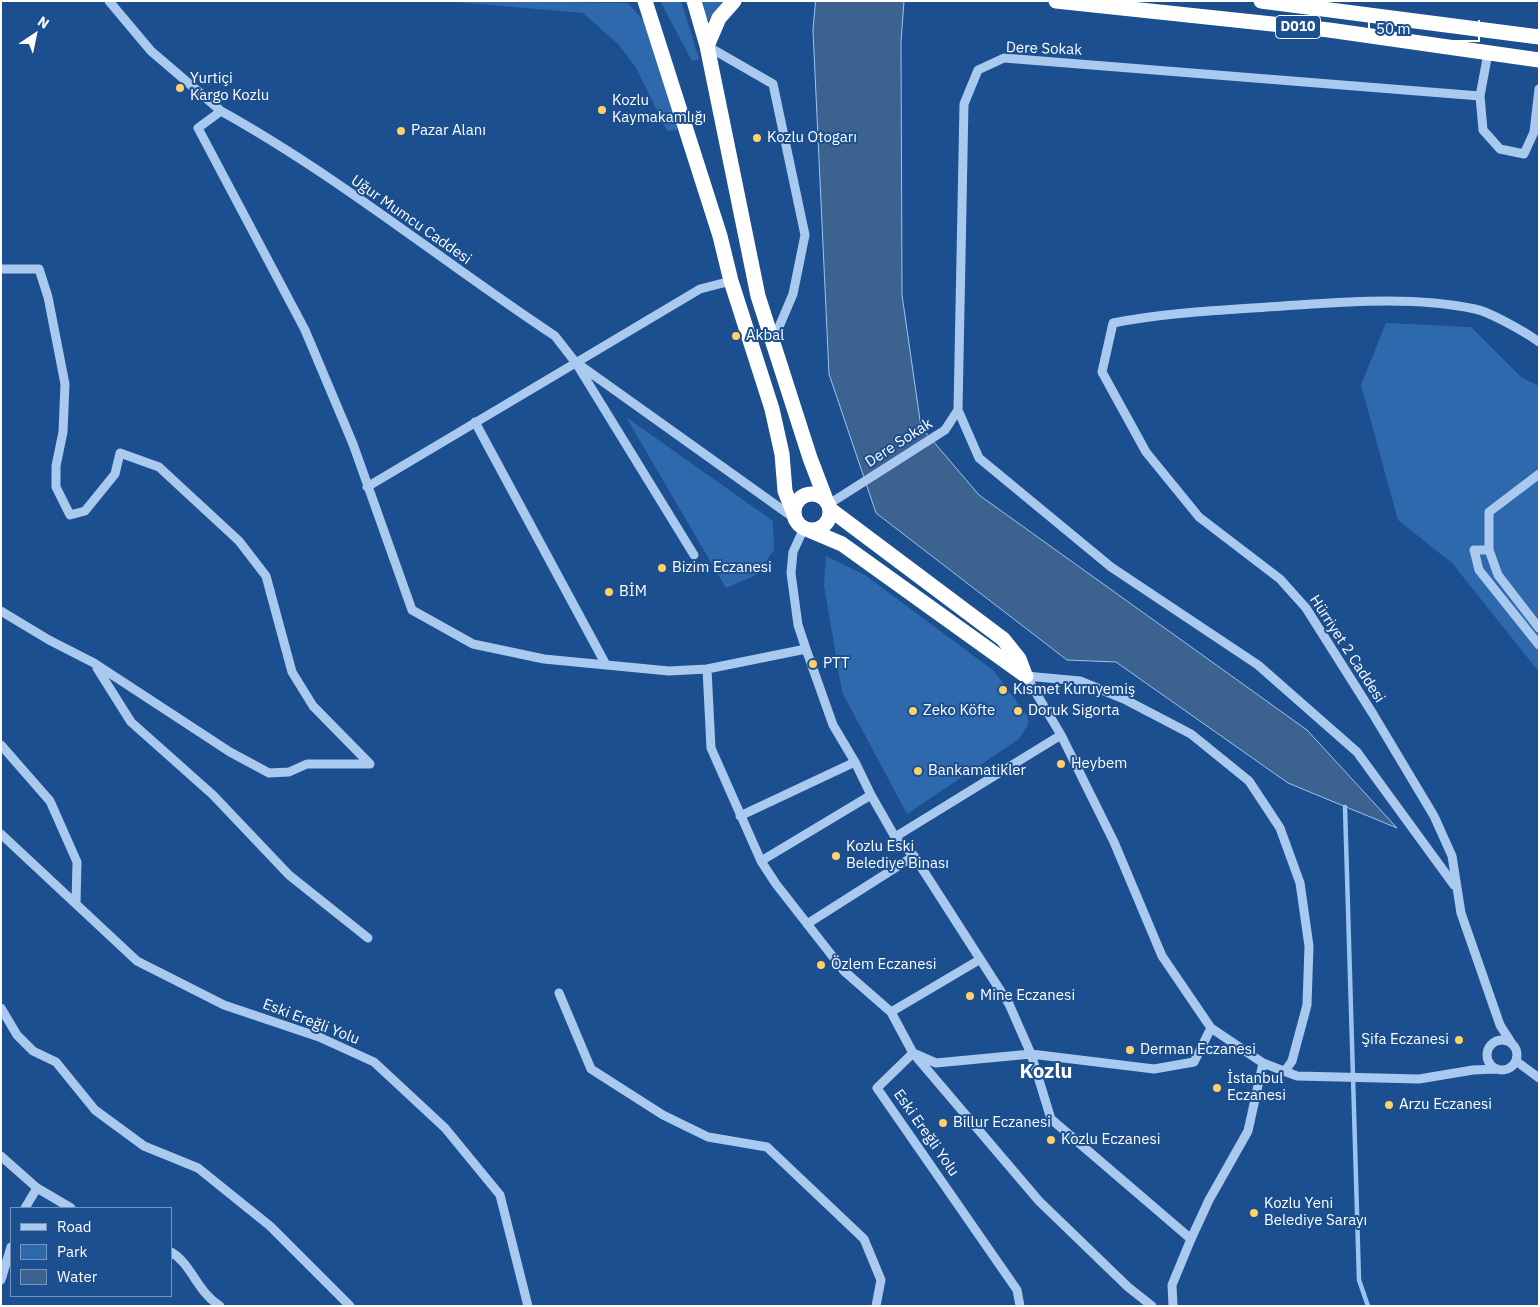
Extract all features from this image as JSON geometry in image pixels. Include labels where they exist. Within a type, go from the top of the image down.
[{"type":"highway","points":[[641,1],[652,18]]},
{"type":"highway","points":[[645,1],[720,236],[731,282],[772,409],[782,454],[785,491],[801,523],[842,544],[1026,676]]},
{"type":"highway","points":[[694,1],[707,46],[758,296],[810,458],[829,505],[830,516],[825,525],[801,523]]},
{"type":"highway","points":[[707,46],[719,18],[734,1]]},
{"type":"highway","name":"D010","points":[[1056,1],[1329,30],[1539,60]]},
{"type":"highway","name":"D010","points":[[1261,1],[1539,37]]},
{"type":"highway","points":[[801,523],[796,503],[805,495],[816,494],[1003,640],[1019,660],[1026,676]]},
{"type":"street","name":"Uğur Mumcu Caddesi","points":[[109,1],[151,51],[221,111],[353,195],[555,336],[576,363]]},
{"type":"street","points":[[707,46],[773,84],[805,235],[793,294],[772,343]]},
{"type":"street","points":[[1488,53],[1480,96],[1483,130],[1500,149],[1524,154],[1534,132],[1539,89]]},
{"type":"street","name":"Dere Sokak","points":[[829,505],[945,430],[958,410],[964,104],[978,70],[1004,58],[1480,96]]},
{"type":"street","points":[[221,111],[198,128],[305,330],[353,444],[412,610],[473,644],[544,659],[605,663],[669,671],[707,669],[806,649]]},
{"type":"street","points":[[1,269],[39,268],[48,297],[66,384],[63,432],[56,466],[56,487],[70,515],[85,512],[115,474],[120,453],[159,467],[239,542],[266,576],[292,672],[313,706],[370,764],[307,764],[289,772],[269,773],[230,752],[94,663],[49,640],[1,611]]},
{"type":"street","points":[[367,487],[700,289],[731,282]]},
{"type":"street","name":"Hürriyet 2 Caddesi","points":[[1512,1044],[1500,1025],[1461,913],[1455,886],[1452,856],[1434,816],[1373,714],[1306,608],[1280,579],[1199,517],[1146,452],[1102,372],[1113,323],[1178,313],[1331,303],[1422,302],[1477,309],[1539,342]]},
{"type":"street","points":[[576,363],[801,523],[791,573],[798,625],[832,725],[855,762],[895,837],[914,856],[1009,1004],[1031,1054],[1051,1119],[1191,1239]]},
{"type":"street","points":[[576,363],[694,555]]},
{"type":"street","points":[[958,410],[979,458],[1111,567],[1258,665],[1357,752],[1455,886]]},
{"type":"street","points":[[475,422],[605,663]]},
{"type":"street","points":[[1539,474],[1489,512],[1489,550],[1498,576],[1539,628]]},
{"type":"street","points":[[1489,550],[1474,550],[1479,570],[1539,646]]},
{"type":"street","points":[[94,663],[132,722],[213,796],[289,875],[368,938]]},
{"type":"street","points":[[707,669],[711,748],[761,861],[844,971],[890,1012],[914,1053],[1039,1201],[1128,1287],[1152,1306]]},
{"type":"street","points":[[1026,676],[1061,735],[1114,842],[1162,956],[1211,1028],[1263,1063],[1297,1076],[1419,1079],[1472,1070],[1506,1070],[1516,1061],[1517,1052],[1512,1044],[1503,1041],[1491,1047],[1472,1070]]},
{"type":"street","points":[[1026,676],[1080,681],[1124,699],[1191,734],[1249,781],[1280,828],[1296,874],[1309,946],[1307,1005],[1294,1052],[1285,1071]]},
{"type":"street","points":[[895,837],[1061,735]]},
{"type":"street","points":[[1,745],[50,801],[78,862],[76,904]]},
{"type":"street","points":[[740,816],[855,762]]},
{"type":"street","points":[[761,861],[871,794]]},
{"type":"street","name":"Eski Ereğli Yolu","points":[[1,834],[137,961],[224,1005],[319,1037],[374,1062],[446,1128],[500,1195],[528,1306]]},
{"type":"street","points":[[807,924],[914,856]]},
{"type":"street","points":[[890,1012],[979,960]]},
{"type":"street","points":[[559,993],[591,1069],[663,1116],[708,1137],[767,1147],[864,1240],[881,1280],[876,1306]]},
{"type":"street","points":[[1,1008],[17,1035],[34,1051],[56,1062],[95,1110],[144,1146],[198,1168],[270,1226],[350,1306]]},
{"type":"street","points":[[1497,1069],[1488,1059],[1500,1025]]},
{"type":"street","points":[[914,1053],[936,1063],[1031,1054],[1154,1069],[1194,1062],[1211,1028]]},
{"type":"street","name":"Eski Ereğli Yolu","points":[[914,1053],[877,1088],[1018,1290],[1020,1306]]},
{"type":"street","points":[[1516,1061],[1539,1078]]},
{"type":"street","points":[[1173,1306],[1172,1285],[1191,1239],[1209,1200],[1248,1131],[1263,1063]]},
{"type":"street","points":[[1,1156],[37,1188],[69,1207]]},
{"type":"street","points":[[26,1207],[37,1188]]},
{"type":"street","points":[[1,1280],[10,1250]]},
{"type":"street","points":[[172,1253],[178,1256],[207,1298],[220,1306]]},
{"type":"green space","points":[[444,1],[628,3],[649,27],[678,119],[677,130],[667,131],[636,68],[619,45],[583,13]]},
{"type":"green space","points":[[660,1],[681,1],[699,59],[692,61]]},
{"type":"green space","points":[[703,1],[723,1],[707,22]]},
{"type":"green space","points":[[1386,323],[1471,327],[1521,377],[1539,386],[1539,672],[1452,563],[1398,520],[1361,385]]},
{"type":"green space","points":[[626,417],[773,521],[774,550],[756,575],[726,588]]},
{"type":"green space","points":[[826,556],[865,575],[994,671],[1028,717],[1028,725],[1019,739],[907,814],[842,692],[824,585]]},
{"type":"water","points":[[816,1],[904,1],[901,42],[902,295],[921,427],[979,495],[1307,730],[1397,828],[1288,783],[1116,662],[1067,660],[876,513],[829,374],[813,30]]},
{"type":"waterway","points":[[1345,807],[1359,1280],[1368,1306]]},
{"type":"place","name":"Yurtiçi Kargo Kozlu","points":[[180,88]]},
{"type":"place","name":"Kozlu Kaymakamlığı","points":[[602,110]]},
{"type":"place","name":"Pazar Alanı","points":[[401,131]]},
{"type":"place","name":"Kozlu Otogarı","points":[[757,138]]},
{"type":"place","name":"Akbal","points":[[736,336]]},
{"type":"place","name":"Bizim Eczanesi","points":[[662,568]]},
{"type":"place","name":"BİM","points":[[609,592]]},
{"type":"place","name":"PTT","points":[[813,664]]},
{"type":"place","name":"Kısmet Kuruyemiş","points":[[1003,690]]},
{"type":"place","name":"Zeko Köfte","points":[[913,711]]},
{"type":"place","name":"Doruk Sigorta","points":[[1018,711]]},
{"type":"place","name":"Heybem","points":[[1061,764]]},
{"type":"place","name":"Bankamatikler","points":[[918,771]]},
{"type":"place","name":"Kozlu Eski Belediye Binası","points":[[836,856]]},
{"type":"place","name":"Özlem Eczanesi","points":[[821,965]]},
{"type":"place","name":"Mine Eczanesi","points":[[970,996]]},
{"type":"place","name":"Şifa Eczanesi","points":[[1459,1040]]},
{"type":"place","name":"Derman Eczanesi","points":[[1130,1050]]},
{"type":"place","name":"İstanbul Eczanesi","points":[[1217,1088]]},
{"type":"place","name":"Arzu Eczanesi","points":[[1389,1105]]},
{"type":"place","name":"Billur Eczanesi","points":[[943,1123]]},
{"type":"place","name":"Kozlu Eczanesi","points":[[1051,1140]]},
{"type":"place","name":"Kozlu Yeni Belediye Sarayı","points":[[1254,1213]]},
{"type":"district","name":"Kozlu","points":[[1046,1072]]}]
